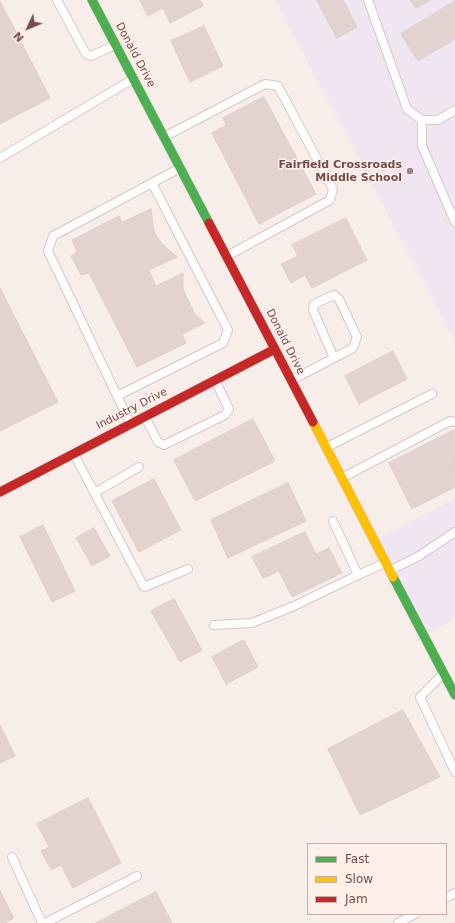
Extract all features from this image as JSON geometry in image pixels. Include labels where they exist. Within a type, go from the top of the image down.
[{"type":"street","name":"Donald Drive","points":[[92,0],[455,695]]},
{"type":"street","name":"Industry Drive","points":[[0,492],[275,349]]},
{"type":"lane","points":[[57,0],[86,54],[91,56],[116,44]]},
{"type":"lane","points":[[368,0],[407,109],[422,120],[438,120],[455,110]]},
{"type":"lane","points":[[0,158],[134,79]]},
{"type":"lane","points":[[164,137],[265,84],[278,86],[333,189],[330,200],[226,256]]},
{"type":"lane","points":[[422,120],[422,146],[455,222]]},
{"type":"lane","points":[[130,424],[48,251],[53,236],[180,168]]},
{"type":"lane","points":[[117,396],[223,343],[228,330],[152,183]]},
{"type":"lane","points":[[291,380],[334,358],[353,348],[357,337],[339,300],[334,295],[314,304],[313,310],[334,358]]},
{"type":"lane","points":[[144,416],[158,442],[164,445],[225,415],[229,408],[214,380]]},
{"type":"lane","points":[[326,448],[432,394]]},
{"type":"lane","points":[[342,478],[450,421],[455,422]]},
{"type":"lane","points":[[74,453],[96,492],[144,587],[188,569]]},
{"type":"lane","points":[[96,492],[139,467]]},
{"type":"lane","points":[[333,521],[358,575]]},
{"type":"lane","points":[[214,625],[252,623],[294,606],[358,575],[388,567],[419,556],[455,532]]},
{"type":"lane","points":[[444,673],[420,697],[455,772]]},
{"type":"lane","points":[[12,857],[42,923]]},
{"type":"lane","points":[[45,923],[137,876]]},
{"type":"lane","points":[[398,923],[413,915]]},
{"type":"shaded area","name":"Fairfield Crossroads Middle School","points":[[275,0],[455,0],[455,342]]},
{"type":"shaded area","points":[[455,498],[455,619],[424,635],[375,541]]},
{"type":"building","points":[[140,0],[200,0],[203,6],[170,23],[163,8],[148,16]]},
{"type":"building","points":[[317,0],[343,0],[357,27],[337,38]]},
{"type":"building","points":[[411,0],[431,0],[416,8]]},
{"type":"building","points":[[0,1],[50,98],[0,124]]},
{"type":"building","points":[[455,1],[455,39],[418,61],[401,34]]},
{"type":"building","points":[[204,26],[223,66],[190,82],[171,41]]},
{"type":"building","points":[[264,97],[316,194],[259,224],[212,133],[226,125],[223,118]]},
{"type":"building","points":[[151,209],[154,232],[162,244],[177,257],[149,270],[156,286],[183,273],[183,289],[194,313],[205,323],[182,334],[186,343],[137,367],[89,273],[81,275],[71,256],[77,252],[72,240],[119,216],[122,222]]},
{"type":"building","points":[[346,218],[367,260],[312,288],[305,275],[291,283],[281,264],[298,256],[292,245]]},
{"type":"building","points":[[0,288],[58,402],[0,431]]},
{"type":"building","points":[[393,351],[407,379],[359,404],[345,376]]},
{"type":"building","points":[[253,419],[275,461],[195,501],[174,460]]},
{"type":"building","points":[[454,430],[455,487],[412,509],[389,463]]},
{"type":"building","points":[[154,479],[181,530],[139,552],[112,501]]},
{"type":"building","points":[[288,483],[306,521],[228,558],[211,520]]},
{"type":"building","points":[[43,525],[75,591],[52,602],[20,537]]},
{"type":"building","points":[[94,528],[110,556],[92,566],[76,538]]},
{"type":"building","points":[[305,532],[316,554],[329,548],[342,573],[292,597],[279,571],[263,578],[252,557]]},
{"type":"building","points":[[174,599],[202,650],[180,662],[151,611]]},
{"type":"building","points":[[244,640],[258,667],[226,684],[212,657]]},
{"type":"building","points":[[403,710],[440,777],[360,815],[328,749]]},
{"type":"building","points":[[0,725],[15,756],[0,763]]},
{"type":"building","points":[[88,798],[121,863],[73,888],[61,865],[51,870],[41,851],[49,847],[37,824]]},
{"type":"building","points":[[0,891],[14,918],[5,923],[0,923]]},
{"type":"building","points":[[156,892],[172,923],[96,923]]},
{"type":"traffic: fast","points":[[92,0],[209,223]]},
{"type":"traffic: fast","points":[[393,577],[455,695]]},
{"type":"traffic: slow","points":[[313,422],[393,577]]},
{"type":"traffic: jam","points":[[209,223],[313,422]]},
{"type":"traffic: jam","points":[[0,492],[275,349]]},
{"type":"place","name":"Fairfield Crossroads Middle School","points":[[410,171]]}]
